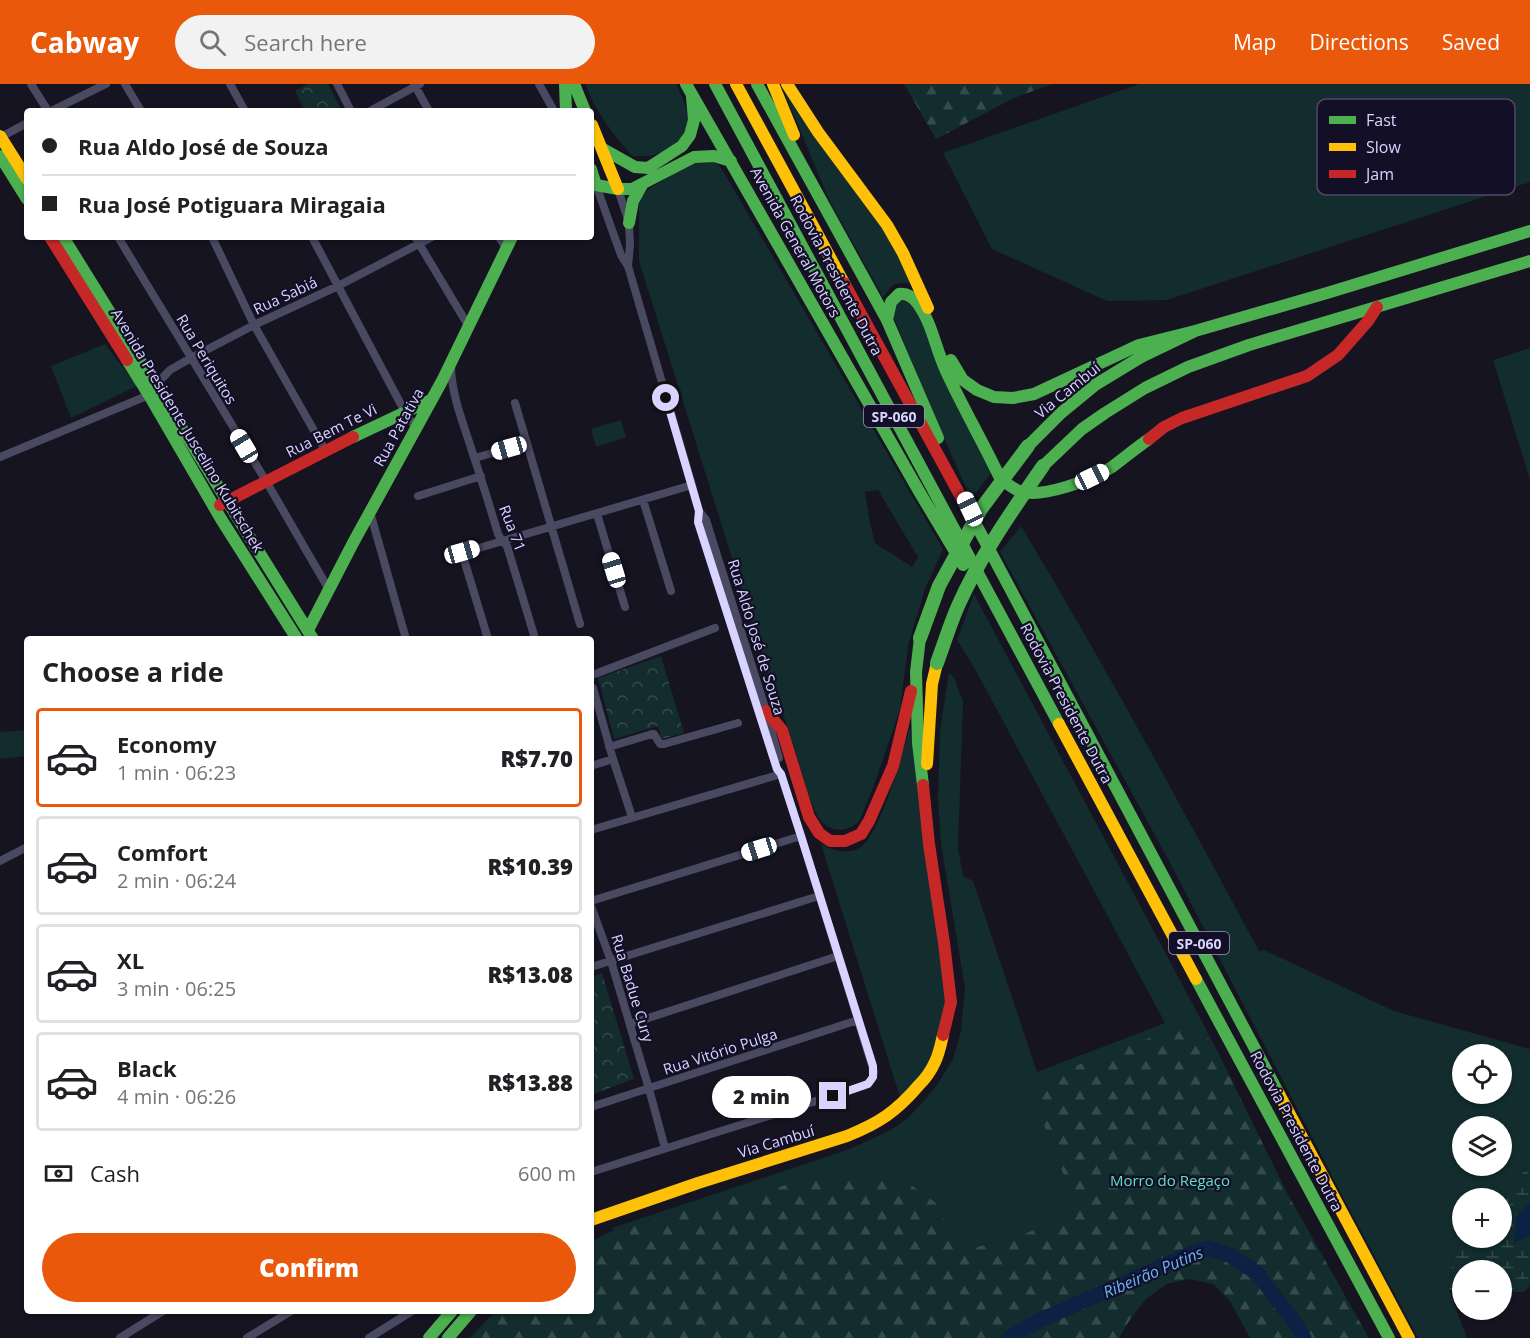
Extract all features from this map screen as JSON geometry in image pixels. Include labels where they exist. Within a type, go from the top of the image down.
[{"type":"main road","points":[[565,84],[566,108]]},
{"type":"main road","points":[[574,84],[584,108]]},
{"type":"main road","name":"Rodovia Presidente Dutra","points":[[715,84],[1389,1338]]},
{"type":"main road","name":"Rodovia Presidente Dutra","points":[[736,84],[989,549],[1409,1338]]},
{"type":"main road","points":[[757,84],[888,320],[989,549]]},
{"type":"main road","points":[[773,84],[829,215]]},
{"type":"main road","points":[[787,84],[818,132],[887,225],[903,253],[953,365],[963,380],[977,390],[994,397],[1013,398],[1034,394],[1139,345],[1195,331]]},
{"type":"main road","points":[[603,149],[635,167],[648,168],[682,146],[690,135],[694,120],[689,89]]},
{"type":"main road","name":"Avenida General Motors","points":[[689,89],[920,493],[1073,748]]},
{"type":"main road","points":[[594,132],[618,189]]},
{"type":"main road","points":[[0,136],[24,174]]},
{"type":"main road","points":[[0,156],[24,194]]},
{"type":"main road","points":[[594,179],[596,185],[632,189],[694,157],[714,156],[731,161]]},
{"type":"main road","points":[[628,223],[633,201],[642,185]]},
{"type":"main road","name":"Via Cambuí","points":[[594,1219],[708,1180],[847,1137],[892,1113],[905,1102],[929,1074],[936,1061],[951,1002],[918,743],[916,672],[920,638],[939,586],[981,508],[1028,446],[1061,413],[1095,385],[1141,357],[1195,331],[1530,231]]},
{"type":"main road","name":"Avenida Presidente Juscelino Kubitschek","points":[[52,240],[227,500],[306,636]]},
{"type":"main road","name":"Avenida Presidente Juscelino Kubitschek","points":[[65,240],[152,390],[215,509],[306,636]]},
{"type":"main road","name":"Rua Patativa","points":[[306,636],[328,588],[452,361],[506,241]]},
{"type":"main road","name":"Via Cambuí","points":[[925,802],[932,684],[937,663],[960,601],[1002,526],[1043,466],[1082,429],[1145,388],[1188,367],[1249,345],[1530,261]]},
{"type":"main road","points":[[888,320],[889,305],[893,298],[900,293],[908,293],[914,298],[921,308],[940,357],[1000,478],[1021,492],[1043,493],[1072,485],[1110,468],[1164,427],[1182,418],[1307,376],[1338,355],[1368,321],[1377,307]]},
{"type":"main road","name":"Rua Bem Te Vi","points":[[215,509],[227,500],[405,412],[434,394]]},
{"type":"main road","points":[[766,711],[782,730],[809,817],[819,833],[830,841],[845,841],[861,834],[893,766],[916,672]]},
{"type":"main road","points":[[429,1338],[449,1314]]},
{"type":"main road","points":[[448,1338],[468,1314]]},
{"type":"street","points":[[31,84],[48,108]]},
{"type":"street","points":[[56,108],[106,84]]},
{"type":"street","points":[[126,84],[139,108]]},
{"type":"street","points":[[230,84],[243,108]]},
{"type":"street","points":[[336,84],[349,108]]},
{"type":"street","points":[[539,84],[552,108]]},
{"type":"street","points":[[375,108],[417,85],[428,108]]},
{"type":"street","points":[[0,136],[24,124]]},
{"type":"street","name":"Rua Aldo José de Souza","points":[[596,185],[621,255],[628,266],[692,485],[699,511],[698,522],[777,769],[781,774]]},
{"type":"street","name":"Rua Aldo José de Souza","points":[[618,189],[628,223],[630,244],[628,266]]},
{"type":"street","name":"Rua Periquitos","points":[[120,240],[328,588]]},
{"type":"street","points":[[213,240],[254,325],[325,450]]},
{"type":"street","points":[[314,240],[405,412],[416,428]]},
{"type":"street","points":[[416,241],[469,327]]},
{"type":"street","name":"Rua Sabiá","points":[[0,457],[152,390],[171,370],[190,358],[338,286],[416,241]]},
{"type":"street","name":"Rua 71","points":[[452,361],[451,378],[457,404],[498,534],[507,546],[534,635]]},
{"type":"street","points":[[434,394],[449,390],[457,404]]},
{"type":"street","points":[[515,403],[580,624]]},
{"type":"street","points":[[475,458],[526,443]]},
{"type":"street","points":[[418,496],[481,476]]},
{"type":"street","points":[[487,636],[462,552],[692,485]]},
{"type":"street","points":[[643,500],[671,591]]},
{"type":"street","name":"Rua Aldo José de Souza","points":[[665,1148],[868,1084],[874,1072],[781,774],[766,711],[706,520],[699,511]]},
{"type":"street","points":[[370,512],[405,636]]},
{"type":"street","points":[[597,514],[625,607]]},
{"type":"street","points":[[594,673],[714,628]]},
{"type":"street","points":[[594,695],[632,817]]},
{"type":"street","points":[[594,722],[601,720]]},
{"type":"street","points":[[609,747],[652,734],[660,744],[664,744],[738,723]]},
{"type":"street","points":[[594,765],[613,759]]},
{"type":"street","points":[[594,829],[781,774]]},
{"type":"street","points":[[594,900],[801,836]]},
{"type":"street","points":[[0,861],[24,849]]},
{"type":"street","points":[[594,966],[819,896]]},
{"type":"street","name":"Rua Badue Cury","points":[[594,914],[611,960],[665,1148]]},
{"type":"street","points":[[630,1024],[838,956]]},
{"type":"street","name":"Rua Vitório Pulga","points":[[594,1106],[858,1020]]},
{"type":"street","points":[[594,1172],[665,1148]]},
{"type":"street","points":[[120,1338],[158,1314]]},
{"type":"street","points":[[247,1338],[286,1314]]},
{"type":"street","points":[[369,1338],[407,1314]]},
{"type":"green space","points":[[308,84],[328,84],[340,108],[304,108],[295,91]]},
{"type":"green space","points":[[585,84],[676,84],[686,107],[688,133],[663,152],[649,156],[632,156],[605,122]]},
{"type":"green space","points":[[781,84],[868,201],[914,285],[894,284],[883,297],[830,202]]},
{"type":"green space","points":[[904,84],[1052,84],[1014,98],[936,139]]},
{"type":"green space","points":[[1139,84],[1530,84],[1530,182],[1515,187],[1515,99],[1317,99],[1317,195],[1490,195],[1167,300],[1107,301],[992,249],[943,153]]},
{"type":"green space","points":[[710,161],[719,165],[943,549],[925,589],[908,646],[900,709],[860,820],[849,828],[837,830],[826,825],[817,815],[809,797],[639,261],[639,204],[641,198],[650,188],[691,163]],"holes":[[[878,490],[918,557],[912,567],[875,543],[865,492]]]},
{"type":"green space","points":[[908,293],[993,470],[973,497],[968,492],[925,395],[889,305]]},
{"type":"green space","points":[[105,344],[137,386],[71,418],[51,366]]},
{"type":"green space","points":[[1530,348],[1530,480],[1493,360]]},
{"type":"green space","points":[[621,420],[626,437],[596,447],[591,429]]},
{"type":"green space","points":[[1021,526],[1113,684],[1259,951],[1264,950],[1394,1011],[1530,1049],[1530,1163],[1511,1188],[1452,1188],[1452,1248],[1457,1248],[1453,1252],[1449,1290],[1452,1298],[1452,1320],[1460,1320],[1467,1338],[1418,1338],[1168,859],[1000,552]]},
{"type":"green space","points":[[974,594],[1214,1044],[1203,1034],[1050,1144],[1068,1182],[1072,1197],[1060,1219],[1019,1236],[977,1247],[958,1245],[936,1203],[764,1191],[735,1196],[613,1231],[612,1228],[847,1150],[889,1131],[908,1118],[922,1103],[937,1085],[953,1059],[961,1031],[965,988],[941,844],[938,800],[940,731],[949,672],[954,678],[963,701],[958,848],[963,876],[973,881],[1037,1072],[1165,1023],[975,669],[957,640]]},
{"type":"green space","points":[[661,656],[684,733],[662,739],[658,726],[614,739],[598,678]]},
{"type":"green space","points":[[910,727],[923,809],[947,1001],[932,1058],[919,1079],[900,1097],[821,844],[830,849],[852,851],[861,847],[869,839],[890,791]]},
{"type":"green space","points":[[24,730],[24,756],[0,759],[0,732]]},
{"type":"green space","points":[[602,973],[634,1079],[594,1094],[594,976]]},
{"type":"green space","name":"Morro do Regaço","points":[[1179,1030],[1203,1034],[1214,1044],[1287,1193],[1369,1338],[1250,1338],[1230,1301],[1213,1284],[1189,1279],[1166,1284],[1146,1299],[1131,1318],[1121,1338],[470,1338],[493,1314],[594,1314],[594,1240],[613,1231],[735,1196],[808,1179],[845,1176],[907,1182],[936,1203],[958,1245],[977,1247],[1019,1236],[1060,1219],[1072,1197],[1048,1137],[1042,1114],[1039,1084],[1044,1078],[1167,1031]]},
{"type":"green space","points":[[1530,1163],[1530,1286],[1524,1292],[1512,1292],[1512,1260],[1452,1260],[1453,1252],[1457,1248],[1512,1248],[1511,1188]]},
{"type":"green space","points":[[1452,1262],[1452,1290],[1449,1290]]},
{"type":"water","points":[[1530,1203],[1530,1236],[1514,1242],[1517,1215]]},
{"type":"waterway","name":"Ribeirão Putins","points":[[1009,1338],[1036,1322],[1187,1255],[1209,1248],[1229,1255],[1257,1273],[1304,1338]]},
{"type":"traffic: fast","points":[[565,84],[566,108]]},
{"type":"traffic: fast","points":[[574,84],[584,108]]},
{"type":"traffic: fast","points":[[686,84],[963,565]]},
{"type":"traffic: fast","points":[[715,84],[1059,724]]},
{"type":"traffic: fast","points":[[757,84],[887,320],[938,438]]},
{"type":"traffic: fast","points":[[603,149],[635,167],[648,168],[682,146],[690,135],[694,120],[692,97]]},
{"type":"traffic: fast","points":[[0,156],[24,194]]},
{"type":"traffic: fast","points":[[594,179],[596,185],[632,189],[694,157],[714,156],[731,161]]},
{"type":"traffic: fast","points":[[629,223],[633,201],[642,185]]},
{"type":"traffic: fast","points":[[1028,446],[1061,413],[1095,385],[1141,357],[1195,331],[1530,231]]},
{"type":"traffic: fast","points":[[65,240],[311,636]]},
{"type":"traffic: fast","points":[[308,630],[442,381],[511,240]]},
{"type":"traffic: fast","points":[[1043,466],[1082,429],[1105,413],[1145,388],[1188,367],[1249,345],[1530,261]]},
{"type":"traffic: fast","points":[[887,320],[891,302],[899,294],[910,296],[918,304],[927,320],[946,371],[1000,478],[1019,491],[1040,492],[1080,482],[1112,467],[1149,439]]},
{"type":"traffic: fast","points":[[951,360],[963,380],[977,390],[994,397],[1013,398],[1034,394],[1139,345],[1195,331]]},
{"type":"traffic: fast","points":[[127,360],[221,519],[295,636]]},
{"type":"traffic: fast","points":[[353,437],[431,400]]},
{"type":"traffic: fast","points":[[920,638],[939,586],[981,509],[1028,446]]},
{"type":"traffic: fast","points":[[937,663],[955,613],[976,569],[1043,466]]},
{"type":"traffic: fast","points":[[972,517],[1279,1094]]},
{"type":"traffic: fast","points":[[920,638],[916,672],[918,743],[923,785]]},
{"type":"traffic: fast","points":[[1196,979],[1389,1338]]},
{"type":"traffic: fast","points":[[429,1338],[449,1314]]},
{"type":"traffic: fast","points":[[448,1338],[468,1314]]},
{"type":"traffic: slow","points":[[736,84],[844,283]]},
{"type":"traffic: slow","points":[[773,84],[794,135]]},
{"type":"traffic: slow","points":[[787,84],[818,132],[887,225],[903,253],[928,308]]},
{"type":"traffic: slow","points":[[594,130],[618,189]]},
{"type":"traffic: slow","points":[[0,136],[24,174]]},
{"type":"traffic: slow","points":[[927,764],[932,684],[937,663]]},
{"type":"traffic: slow","points":[[1059,724],[1196,979]]},
{"type":"traffic: slow","points":[[594,1219],[847,1136],[869,1126],[895,1110],[924,1080],[936,1059],[943,1035]]},
{"type":"traffic: slow","points":[[1279,1094],[1409,1338]]},
{"type":"traffic: jam","points":[[52,240],[127,360]]},
{"type":"traffic: jam","points":[[844,283],[972,517]]},
{"type":"traffic: jam","points":[[1149,439],[1164,427],[1182,418],[1307,376],[1338,355],[1368,321],[1377,307]]},
{"type":"traffic: jam","points":[[220,505],[353,437]]},
{"type":"traffic: jam","points":[[766,711],[782,730],[809,817],[819,833],[830,841],[845,841],[861,834],[869,821],[893,766],[911,691]]},
{"type":"traffic: jam","points":[[923,785],[951,1002],[943,1035]]},
{"type":"route","points":[[666,398],[699,511],[698,522],[748,682],[801,836],[873,1066],[873,1077],[868,1084],[833,1096]]}]
